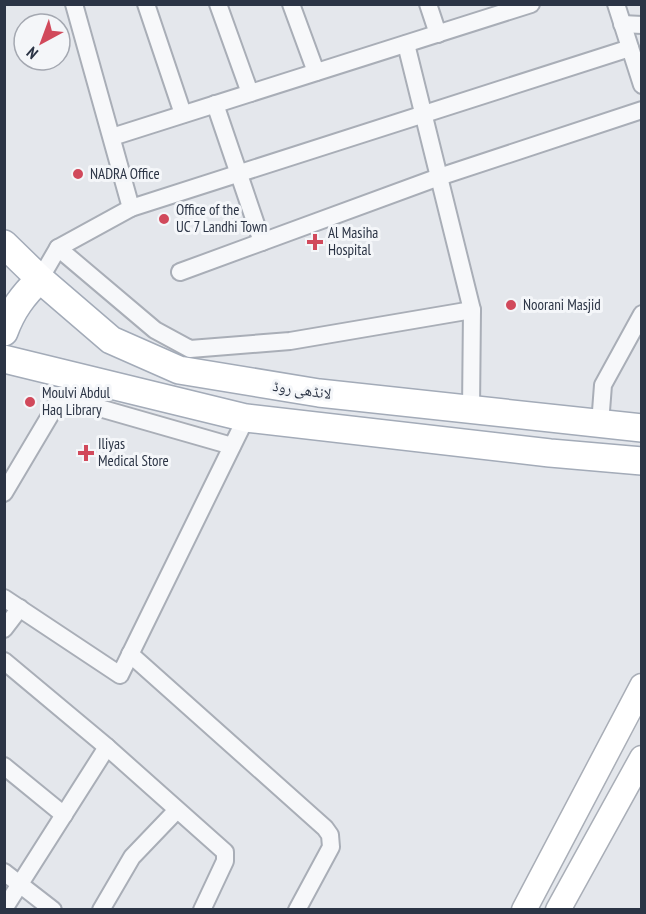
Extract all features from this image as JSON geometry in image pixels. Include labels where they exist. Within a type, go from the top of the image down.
[{"type":"main road","name":"لانڈھی روڈ","points":[[4,244],[40,279],[111,339],[179,370],[319,393],[642,428]]},
{"type":"main road","points":[[4,332],[11,314],[23,295],[40,279]]},
{"type":"main road","points":[[4,359],[246,417],[550,453],[642,461]]},
{"type":"main road","points":[[524,909],[642,686]]},
{"type":"main road","points":[[558,909],[642,758]]},
{"type":"street","points":[[74,4],[131,208]]},
{"type":"street","points":[[146,4],[183,114]]},
{"type":"street","points":[[218,4],[250,93]]},
{"type":"street","points":[[291,4],[316,72]]},
{"type":"street","points":[[428,4],[438,34]]},
{"type":"street","points":[[112,136],[438,34],[485,11],[531,4]]},
{"type":"street","points":[[616,4],[642,85]]},
{"type":"street","points":[[622,24],[642,25]]},
{"type":"street","points":[[406,44],[472,310],[471,410]]},
{"type":"street","points":[[40,279],[58,248],[131,208],[630,48]]},
{"type":"street","points":[[215,104],[262,242]]},
{"type":"street","points":[[180,272],[439,177],[642,110]]},
{"type":"street","points":[[58,248],[155,330],[190,349],[290,341],[472,310]]},
{"type":"street","points":[[600,424],[603,385],[642,314]]},
{"type":"street","points":[[4,493],[61,397],[232,446]]},
{"type":"street","points":[[4,598],[120,675],[246,417]]},
{"type":"street","points":[[4,629],[20,608]]},
{"type":"street","points":[[130,654],[325,828],[330,835],[331,847],[297,909]]},
{"type":"street","points":[[4,661],[108,747],[221,848],[226,856],[225,861],[202,909]]},
{"type":"street","points":[[4,909],[108,747]]},
{"type":"street","points":[[4,766],[64,815]]},
{"type":"street","points":[[101,909],[136,852],[177,810]]},
{"type":"street","points":[[4,872],[53,909]]},
{"type":"place","name":"NADRA Office","points":[[78,174]]},
{"type":"place","name":"Office of the UC 7 Landhi Town","points":[[164,219]]},
{"type":"place","name":"Al Masiha Hospital","points":[[315,242]]},
{"type":"place","name":"Noorani Masjid","points":[[511,305]]},
{"type":"place","name":"Moulvi Abdul Haq Library","points":[[30,402]]},
{"type":"place","name":"Iliyas Medical Store","points":[[86,453]]}]
